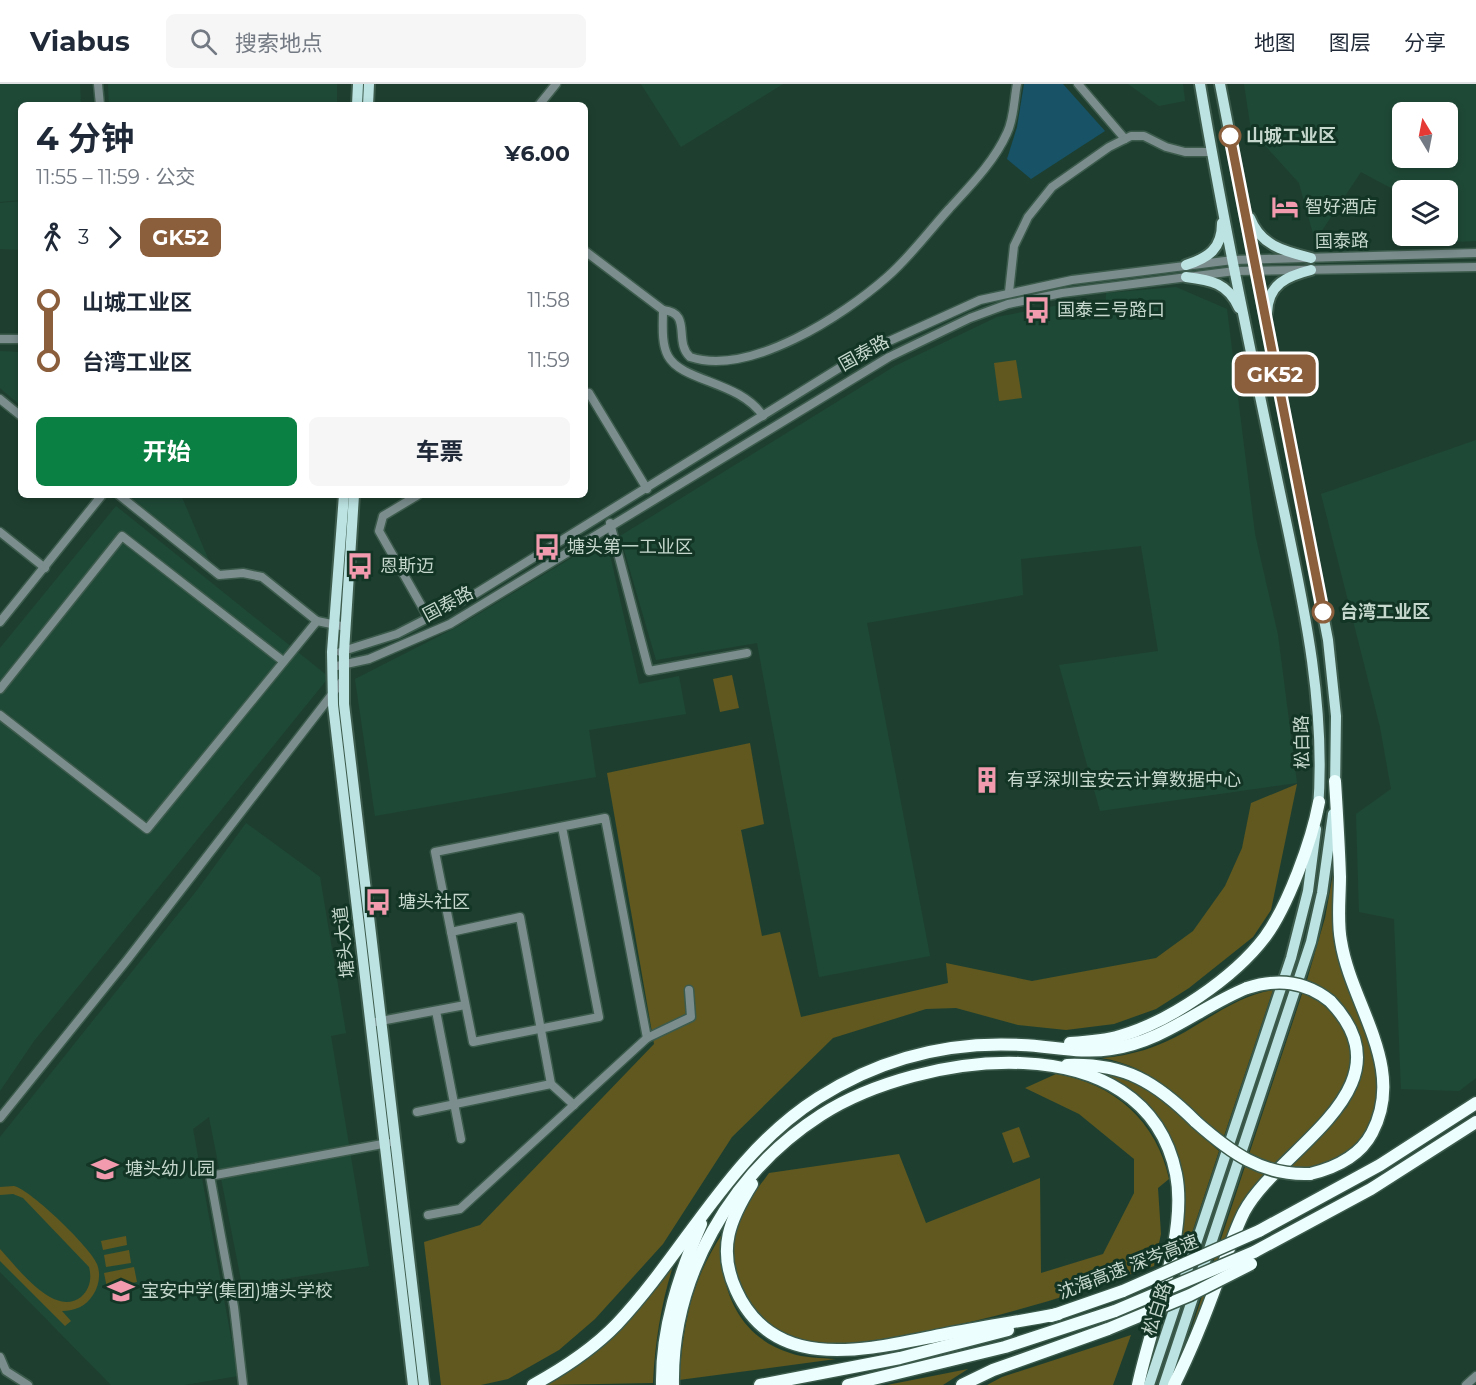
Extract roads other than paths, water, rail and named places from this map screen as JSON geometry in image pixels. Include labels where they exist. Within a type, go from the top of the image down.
[{"type":"highway","points":[[673,1385],[678,1329],[694,1271],[729,1201],[765,1164],[819,1116],[849,1098],[894,1080],[939,1069],[981,1064],[1090,1065],[1124,1071],[1151,1083],[1224,1146],[1252,1164],[1280,1173],[1310,1174],[1336,1166],[1368,1140],[1382,1111],[1385,1095],[1378,1048],[1341,946],[1335,781]]},
{"type":"highway","points":[[1048,1046],[1102,1040],[1138,1030],[1171,1014],[1241,963],[1255,950],[1277,919],[1310,837],[1318,802]]},
{"type":"highway","points":[[533,1385],[582,1354],[616,1325],[657,1277],[734,1171],[765,1138],[800,1110],[851,1078],[903,1057],[940,1047],[990,1044],[1048,1046],[1092,1051],[1137,1044],[1164,1034],[1247,988],[1270,982],[1291,982],[1311,988],[1330,1001],[1345,1018],[1355,1049],[1356,1064],[1348,1093],[1332,1116],[1262,1188],[1245,1211],[1196,1338],[1174,1385]]},
{"type":"highway","points":[[1048,1065],[1087,1074],[1106,1082],[1133,1100],[1155,1124],[1173,1161],[1178,1194],[1177,1228],[1138,1385]]},
{"type":"highway","name":"沈海高速 深岑高速","points":[[760,1385],[929,1352],[1058,1314],[1123,1291],[1260,1231],[1380,1165],[1476,1103]]},
{"type":"highway","name":"沈海高速 深岑高速","points":[[848,1385],[995,1350],[1115,1311],[1254,1252],[1331,1212],[1404,1169],[1476,1122]]},
{"type":"highway","points":[[765,1164],[734,1214],[729,1227],[727,1257],[734,1286],[746,1309],[755,1320],[780,1339],[813,1349],[854,1350],[1058,1314]]},
{"type":"highway","points":[[662,1385],[664,1353],[672,1307],[684,1266],[710,1204]]},
{"type":"highway","points":[[962,1385],[993,1370],[1108,1329],[1190,1295],[1251,1264],[1331,1212]]},
{"type":"main road","points":[[357,102],[358,84]]},
{"type":"main road","points":[[369,84],[369,102]]},
{"type":"main road","name":"松白路","points":[[1149,1385],[1291,958],[1308,891],[1318,802],[1319,723],[1314,666],[1211,152],[1200,84]]},
{"type":"main road","name":"松白路","points":[[1164,1385],[1311,942],[1326,867],[1335,781],[1336,716],[1328,640],[1220,84]]},
{"type":"main road","points":[[1186,271],[1207,257],[1218,245],[1222,230],[1220,193]]},
{"type":"main road","points":[[1242,197],[1252,223],[1265,241],[1280,250],[1311,258]]},
{"type":"main road","points":[[1266,328],[1269,298],[1277,284],[1285,278],[1311,270]]},
{"type":"main road","points":[[1186,271],[1224,287],[1236,302],[1244,320]]},
{"type":"main road","name":"塘头大道","points":[[341,626],[344,498]]},
{"type":"main road","name":"塘头大道","points":[[354,498],[337,667],[332,693],[375,1022],[413,1385]]},
{"type":"main road","name":"塘头大道","points":[[337,667],[343,680],[375,1022]]},
{"type":"main road","name":"塘头大道","points":[[389,1143],[424,1385]]},
{"type":"street","points":[[98,84],[100,102]]},
{"type":"street","points":[[541,102],[556,84]]},
{"type":"street","points":[[588,253],[663,310],[676,314],[681,319],[682,345],[690,357],[720,360],[766,350],[810,330],[851,306],[888,276],[982,172],[1008,132],[1017,84]]},
{"type":"street","points":[[1078,84],[1125,139]]},
{"type":"street","points":[[1009,292],[1014,246],[1037,203],[1052,187],[1125,139],[1138,135],[1173,150],[1211,152]]},
{"type":"street","name":"国泰路","points":[[338,652],[397,634],[429,619],[607,514],[865,352],[980,300],[1072,280],[1186,271],[1234,265],[1253,258],[1476,253]]},
{"type":"street","name":"国泰路","points":[[1234,265],[1255,270],[1476,267]]},
{"type":"street","name":"国泰路","points":[[337,667],[379,655],[450,624],[871,367],[970,318],[1008,304],[1186,271]]},
{"type":"street","points":[[663,310],[664,343],[668,356],[676,366],[746,397],[763,416]]},
{"type":"street","points":[[0,339],[18,339]]},
{"type":"street","points":[[588,394],[590,393],[647,489]]},
{"type":"street","points":[[0,399],[18,414]]},
{"type":"street","points":[[0,622],[100,498]]},
{"type":"street","points":[[122,498],[219,575],[243,573],[262,577],[316,621],[341,626]]},
{"type":"street","points":[[413,498],[383,516],[379,531],[429,619]]},
{"type":"street","points":[[607,514],[649,671],[747,653]]},
{"type":"street","points":[[0,532],[45,568]]},
{"type":"street","points":[[0,689],[122,536],[283,662]]},
{"type":"street","points":[[0,715],[147,829],[316,621]]},
{"type":"street","points":[[0,1118],[134,951],[343,680]]},
{"type":"street","points":[[562,827],[599,1017],[473,1042],[435,852],[605,818],[647,1038]]},
{"type":"street","points":[[451,932],[520,917],[552,1084],[574,1105]]},
{"type":"street","points":[[428,1215],[460,1209],[647,1038],[691,1017],[689,990]]},
{"type":"street","points":[[375,1022],[465,1005]]},
{"type":"street","points":[[436,1011],[461,1139]]},
{"type":"street","points":[[417,1112],[552,1084]]},
{"type":"street","points":[[243,1385],[234,1307],[210,1176],[389,1143]]},
{"type":"street","points":[[0,1358],[6,1371],[28,1385]]},
{"type":"street","points":[[1466,1385],[1476,1376]]},
{"type":"water","points":[[1024,84],[1063,84],[1105,131],[1031,179],[1007,159],[1017,127]]},
{"type":"place","name":"山城工业区","points":[[1230,136]]},
{"type":"place","name":"智好酒店","points":[[1285,207]]},
{"type":"place","name":"国泰三号路口","points":[[1037,310]]},
{"type":"place","name":"塘头第一工业区","points":[[547,547]]},
{"type":"place","name":"恩斯迈","points":[[360,566]]},
{"type":"place","name":"台湾工业区","points":[[1323,612]]},
{"type":"place","name":"有孚深圳宝安云计算数据中心","points":[[987,780]]},
{"type":"place","name":"塘头社区","points":[[378,902]]},
{"type":"place","name":"塘头幼儿园","points":[[105,1169]]},
{"type":"place","name":"宝安中学(集团)塘头学校","points":[[121,1291]]}]
